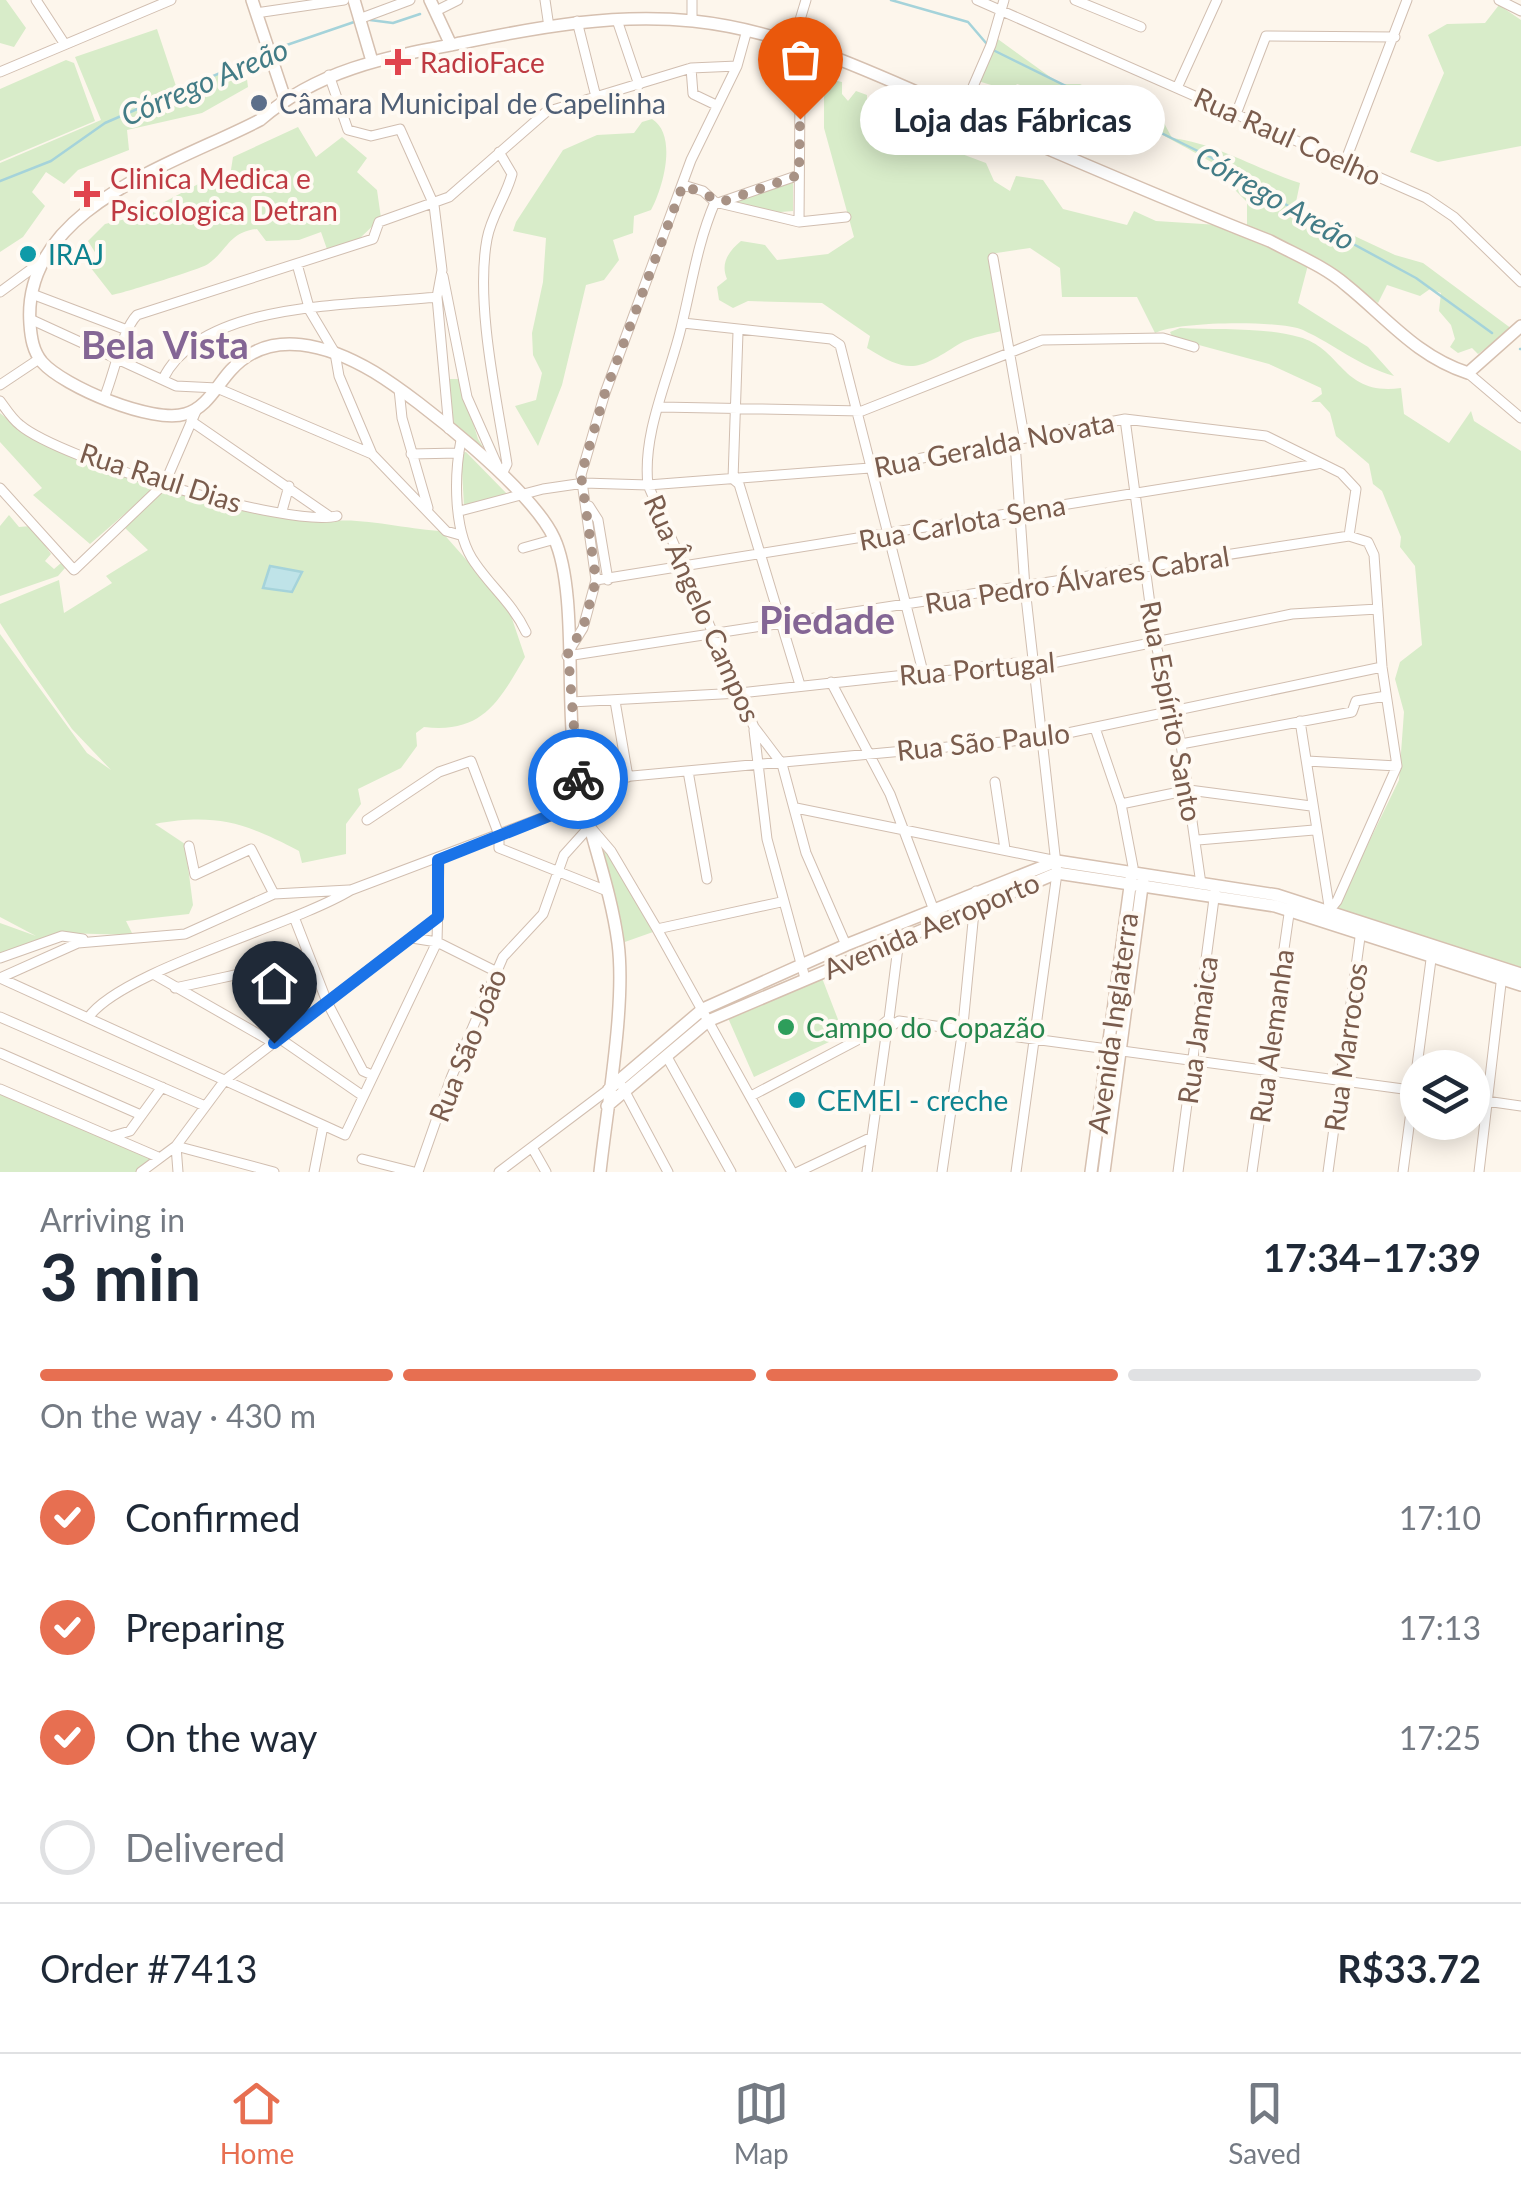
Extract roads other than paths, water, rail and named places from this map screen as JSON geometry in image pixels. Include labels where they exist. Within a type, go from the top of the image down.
[{"type":"street","points":[[36,0],[64,43]]},
{"type":"street","points":[[0,72],[170,0]]},
{"type":"street","points":[[285,99],[267,55],[254,6],[344,0]]},
{"type":"street","points":[[354,0],[372,60]]},
{"type":"street","points":[[360,21],[410,0]]},
{"type":"street","points":[[451,44],[434,5],[458,0]]},
{"type":"street","points":[[546,0],[549,27]]},
{"type":"street","points":[[692,0],[692,21]]},
{"type":"street","points":[[793,43],[806,0]]},
{"type":"street","name":"Rua Raul Coelho","points":[[978,0],[1002,5],[1437,204],[1521,282]]},
{"type":"street","points":[[1075,0],[1141,27]]},
{"type":"street","points":[[1178,88],[1217,0]]},
{"type":"street","points":[[1345,162],[1407,0]]},
{"type":"street","points":[[1499,0],[1521,11]]},
{"type":"street","points":[[962,112],[1002,5]]},
{"type":"street","points":[[617,20],[639,85]]},
{"type":"street","points":[[577,21],[596,97]]},
{"type":"street","points":[[0,292],[41,262],[96,201],[260,120],[285,99],[329,74],[372,60],[577,21],[692,21],[747,30],[814,50],[1315,264],[1347,286],[1422,352],[1468,372],[1521,418]]},
{"type":"street","points":[[568,654],[583,628],[599,582],[598,520],[588,505],[581,475],[605,393],[683,185],[736,66],[747,30]]},
{"type":"street","points":[[1236,114],[1266,36],[1395,36]]},
{"type":"street","points":[[799,222],[800,91],[814,50]]},
{"type":"street","points":[[104,398],[120,361],[127,330],[137,315],[373,239],[380,222],[434,205],[546,112],[690,68],[736,66]]},
{"type":"street","points":[[690,68],[693,94],[716,106]]},
{"type":"street","points":[[329,74],[348,130],[371,136],[400,129],[434,205],[462,374],[473,414],[504,478]]},
{"type":"street","points":[[499,152],[512,174],[489,229],[485,268],[492,375],[507,464],[504,478]]},
{"type":"street","points":[[718,202],[799,175]]},
{"type":"street","points":[[683,185],[703,191],[718,202],[799,222],[846,217]]},
{"type":"street","name":"Rua Ângelo Campos","points":[[718,202],[692,267],[682,324],[645,458],[648,484],[754,727],[782,764],[806,853],[846,945]]},
{"type":"street","points":[[994,258],[1011,352],[1019,439],[1024,588],[1057,867],[1016,1172]]},
{"type":"street","points":[[41,262],[30,319],[39,359],[54,374],[104,398],[160,415],[194,416],[312,504],[307,516]]},
{"type":"street","points":[[296,264],[310,311],[335,353],[339,376],[372,454],[446,531],[460,536]]},
{"type":"street","points":[[442,270],[437,298],[450,429]]},
{"type":"street","points":[[32,294],[127,330]]},
{"type":"street","points":[[163,380],[178,354],[201,337],[240,321],[437,298]]},
{"type":"street","points":[[30,319],[163,380],[191,388],[217,388],[372,454]]},
{"type":"street","points":[[682,324],[831,339],[840,346],[923,672]]},
{"type":"street","points":[[1468,372],[1521,326]]},
{"type":"street","points":[[738,332],[733,479],[739,484],[800,685]]},
{"type":"street","points":[[660,407],[855,412],[1042,340],[1095,336],[1163,338],[1194,348]]},
{"type":"street","points":[[0,488],[74,570],[165,483],[194,416],[247,356],[267,346],[294,343],[335,353],[399,390],[450,429],[460,447],[504,478],[555,539],[563,577],[578,781],[608,891],[620,965],[618,1088],[668,1172]]},
{"type":"street","points":[[0,386],[39,359]]},
{"type":"street","points":[[446,374],[462,374]]},
{"type":"street","points":[[399,390],[411,454],[429,512]]},
{"type":"street","name":"Rua Raul Dias","points":[[0,401],[21,426],[86,457],[200,496],[307,516],[334,517],[312,504]]},
{"type":"street","name":"Rua Geralda Novata","points":[[460,511],[523,498],[543,489],[584,484],[648,484],[870,468],[1126,418],[1266,436],[1298,450],[1341,473],[1354,485],[1350,536]]},
{"type":"street","name":"Rua Espírito Santo","points":[[1126,418],[1132,494],[1154,641],[1181,744],[1202,884]]},
{"type":"street","points":[[411,454],[460,447]]},
{"type":"street","points":[[460,447],[460,536],[477,567],[512,604],[526,632]]},
{"type":"street","name":"Rua Carlota Sena","points":[[599,582],[1019,510],[1318,464]]},
{"type":"street","points":[[282,511],[288,486]]},
{"type":"street","points":[[1300,721],[1328,909],[1338,901],[1398,766],[1382,667],[1372,550],[1364,540],[1350,536]]},
{"type":"street","name":"Rua Pedro Álvares Cabral","points":[[568,654],[1350,536]]},
{"type":"street","points":[[522,548],[555,539]]},
{"type":"street","name":"Rua Portugal","points":[[571,702],[740,693],[1016,663],[1033,667],[1292,614],[1378,610]]},
{"type":"street","name":"Rua São Paulo","points":[[578,781],[1044,738],[1382,667]]},
{"type":"street","points":[[831,682],[904,830],[935,915]]},
{"type":"street","points":[[1181,744],[1352,712],[1357,700],[1386,696]]},
{"type":"street","points":[[615,701],[628,777]]},
{"type":"street","points":[[754,727],[781,902],[802,972]]},
{"type":"street","points":[[1095,728],[1121,804],[1136,877]]},
{"type":"street","points":[[367,820],[404,792],[467,760],[476,765],[499,835],[499,848],[608,891]]},
{"type":"street","points":[[1306,762],[1398,766]]},
{"type":"street","points":[[688,771],[707,878]]},
{"type":"street","points":[[995,782],[1005,849]]},
{"type":"street","points":[[1121,804],[1189,790],[1311,806]]},
{"type":"street","points":[[88,1018],[108,996],[155,975],[321,908],[351,890],[584,802]]},
{"type":"street","points":[[796,808],[1005,849],[1057,867]]},
{"type":"street","points":[[592,828],[611,850],[795,1172],[872,1137]]},
{"type":"street","name":"Rua São João","points":[[416,1172],[503,957],[543,914],[574,839],[592,828]]},
{"type":"street","points":[[1198,840],[1314,830]]},
{"type":"street","points":[[189,846],[196,875],[251,850],[274,894]]},
{"type":"street","points":[[0,978],[346,1135],[437,942],[438,860]]},
{"type":"street","name":"Avenida Aeroporto","points":[[802,972],[846,945],[1057,867],[1202,884],[1215,893]]},
{"type":"street","name":"Avenida Aeroporto","points":[[1136,877],[1328,909],[1361,927]]},
{"type":"street","name":"Avenida Inglaterra","points":[[1104,1172],[1114,1051],[1136,877]]},
{"type":"street","points":[[0,958],[62,936],[90,941],[184,934],[274,894],[351,890]]},
{"type":"street","name":"Rua Jamaica","points":[[1178,1172],[1215,893]]},
{"type":"street","points":[[942,1172],[976,898]]},
{"type":"street","points":[[657,929],[781,902]]},
{"type":"street","name":"Avenida Aeroporto","points":[[1290,905],[1502,973],[1521,985]]},
{"type":"street","name":"Rua Alemanha","points":[[1252,1172],[1290,905]]},
{"type":"street","name":"Avenida Aeroporto","points":[[600,1172],[607,1106],[618,1088],[706,1015],[802,972],[898,939],[935,915]]},
{"type":"street","points":[[294,917],[327,1002],[363,1070],[372,1075]]},
{"type":"street","points":[[142,1172],[176,1146],[225,1080],[438,917]]},
{"type":"street","name":"Rua Marrocos","points":[[1328,1172],[1361,927]]},
{"type":"street","points":[[412,938],[437,942],[497,972]]},
{"type":"street","points":[[867,1172],[898,939]]},
{"type":"street","points":[[0,978],[90,941]]},
{"type":"street","points":[[1421,1050],[1432,949]]},
{"type":"street","points":[[175,988],[266,968],[308,953]]},
{"type":"street","points":[[1490,1075],[1502,973]]},
{"type":"street","name":"Avenida Aeroporto","points":[[1502,973],[1521,974]]},
{"type":"street","points":[[155,975],[276,1041],[363,1096]]},
{"type":"street","name":"Avenida Aeroporto","points":[[618,1088],[666,1057],[706,1015]]},
{"type":"street","points":[[0,1017],[205,1106]]},
{"type":"street","points":[[750,1096],[888,1025],[962,1030],[1400,1089]]},
{"type":"street","name":"Avenida Inglaterra","points":[[1091,1172],[1114,1051]]},
{"type":"street","points":[[0,1053],[141,1114]]},
{"type":"street","points":[[666,1057],[731,1172]]},
{"type":"street","points":[[111,1136],[130,1131],[162,1087]]},
{"type":"street","points":[[505,1170],[618,1088]]},
{"type":"street","points":[[0,1089],[158,1157]]},
{"type":"street","points":[[1490,1101],[1521,1106]]},
{"type":"street","points":[[314,1172],[323,1126]]},
{"type":"street","points":[[1403,1172],[1408,1140]]},
{"type":"street","points":[[1479,1172],[1483,1140]]},
{"type":"street","points":[[176,1146],[178,1172]]},
{"type":"street","points":[[176,1146],[274,1172]]},
{"type":"street","points":[[533,1149],[546,1172]]},
{"type":"street","points":[[362,1159],[416,1172]]},
{"type":"water","points":[[270,566],[302,572],[292,592],[263,588]]},
{"type":"waterway","name":"Córrego Areão","points":[[891,0],[968,22],[986,43]]},
{"type":"waterway","name":"Córrego Areão","points":[[370,20],[393,23],[420,14]]},
{"type":"waterway","name":"Córrego Areão","points":[[275,49],[357,21]]},
{"type":"waterway","name":"Córrego Areão","points":[[991,49],[1212,158],[1320,226],[1416,278],[1492,333]]},
{"type":"waterway","name":"Córrego Areão","points":[[0,181],[51,161],[105,123],[264,54]]},
{"type":"place","name":"RadioFace","points":[[398,62]]},
{"type":"place","name":"Câmara Municipal de Capelinha","points":[[259,103]]},
{"type":"place","name":"Loja das Fábricas","points":[[800,119]]},
{"type":"place","name":"Clinica Medica e Psicologica Detran","points":[[87,194]]},
{"type":"place","name":"IRAJ","points":[[28,254]]},
{"type":"place","name":"Campo do Copazão","points":[[786,1027]]},
{"type":"place","name":"CEMEI - creche","points":[[797,1100]]},
{"type":"district","name":"Bela Vista","points":[[165,344]]},
{"type":"district","name":"Piedade","points":[[827,619]]}]
